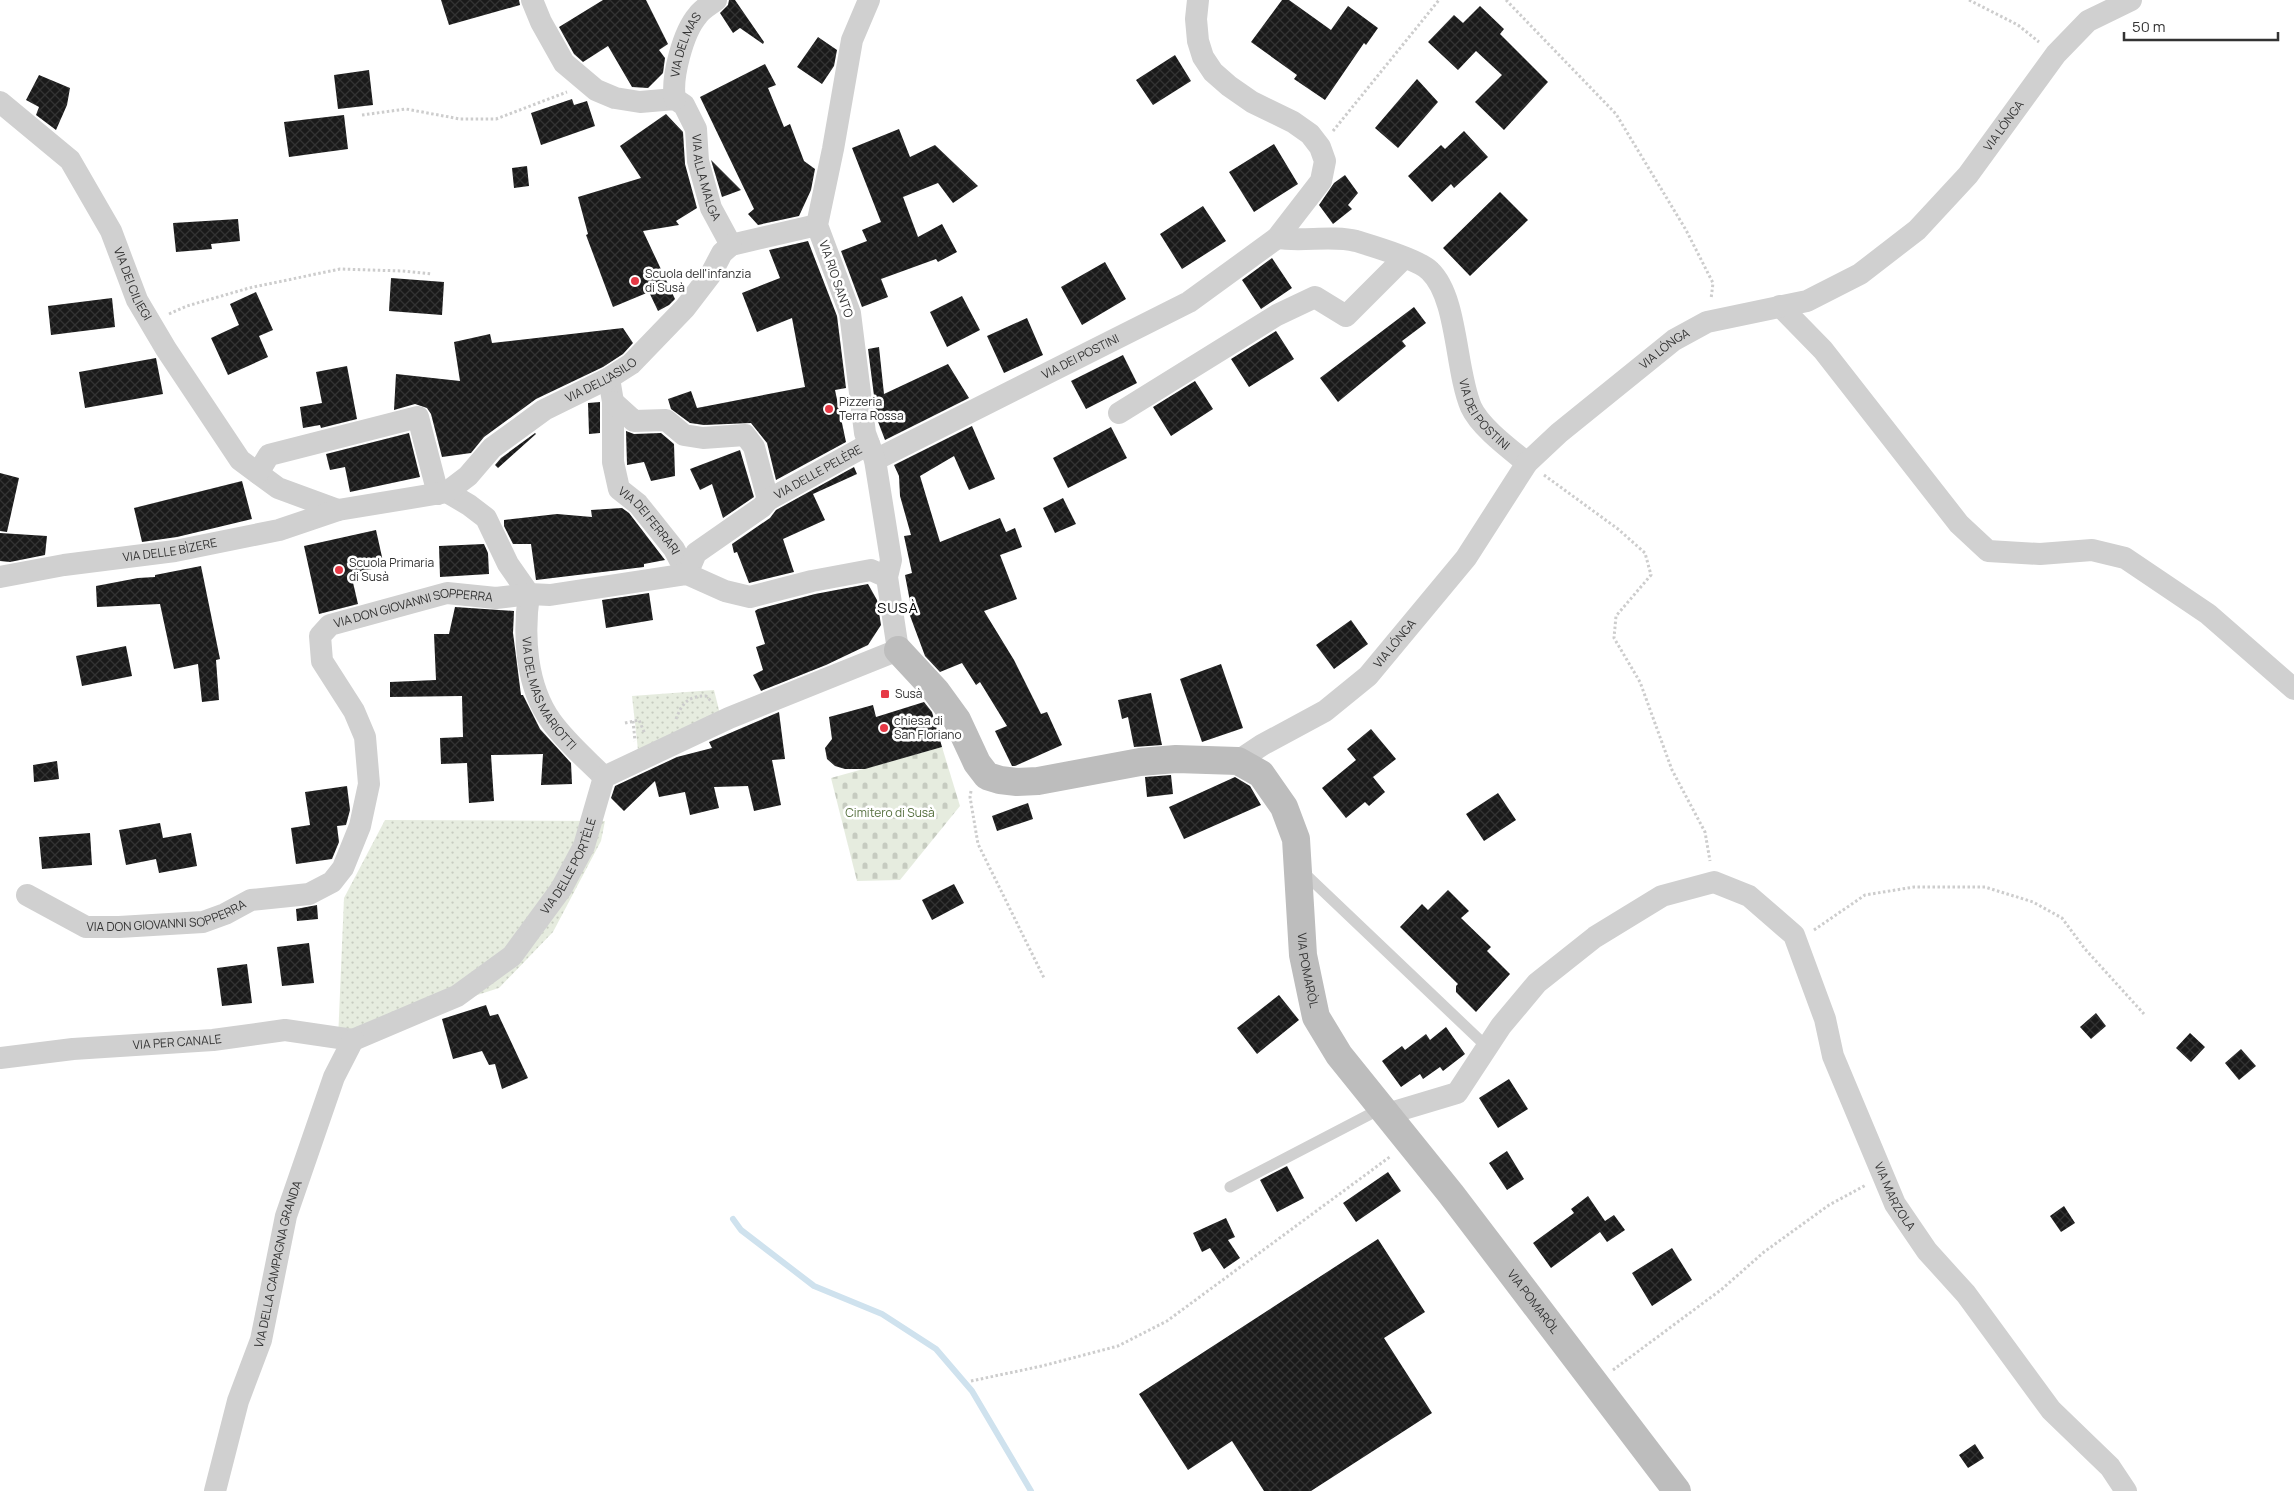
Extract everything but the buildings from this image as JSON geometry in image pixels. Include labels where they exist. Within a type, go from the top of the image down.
[{"type":"street","points":[[532,0],[540,22],[564,63],[596,90],[614,98],[640,102],[675,99]]},
{"type":"street","name":"VIA DEL MAS","points":[[675,99],[673,87],[683,44],[698,15],[716,0]]},
{"type":"street","name":"VIA RIO SANTO","points":[[869,0],[852,40],[833,149],[817,225],[850,313],[865,433],[872,452],[891,560],[887,576],[898,650]]},
{"type":"street","points":[[1198,0],[1196,19],[1198,41],[1203,57],[1213,72],[1252,102],[1293,122],[1310,134],[1320,147]]},
{"type":"street","name":"VIA LÓNGA","points":[[1238,761],[1262,745],[1325,711],[1368,676],[1466,558],[1527,463],[1559,432],[1674,340],[1707,322],[1807,301],[1860,274],[1917,230],[1968,175],[2056,54],[2088,21],[2131,0]]},
{"type":"street","name":"VIA ALLA MALGA","points":[[675,99],[684,105],[696,129],[698,161],[711,208],[731,245]]},
{"type":"street","name":"VIA DEI CILIEGI","points":[[0,102],[70,160],[111,231],[137,300],[240,460],[278,488],[338,510],[443,493]]},
{"type":"street","name":"VIA DEI POSTINI","points":[[872,452],[1189,302],[1277,238],[1321,181],[1325,161],[1320,147]]},
{"type":"street","points":[[731,245],[817,225]]},
{"type":"street","name":"VIA DEI POSTINI","points":[[1277,238],[1354,241],[1404,258],[1430,270],[1448,302],[1457,357],[1472,408],[1497,439],[1527,463]]},
{"type":"street","name":"VIA DELL'ASILO","points":[[443,493],[468,476],[492,448],[544,410],[609,378],[631,364],[685,308],[711,274],[722,253],[731,245]]},
{"type":"street","points":[[1119,413],[1277,316],[1315,298],[1346,316],[1404,258]]},
{"type":"street","points":[[1780,306],[1823,350],[1960,524],[1988,551],[2040,554],[2092,550],[2125,558],[2208,614],[2294,689]]},
{"type":"street","name":"VIA DEI FERRARI","points":[[609,378],[612,402],[613,462],[619,489],[644,511],[674,549],[687,574]]},
{"type":"street","name":"VIA DELLE PELÈRE","points":[[612,402],[634,421],[666,420],[684,435],[703,438],[745,435],[754,447],[768,500]]},
{"type":"street","points":[[258,473],[269,455],[418,417],[443,493],[469,504],[486,518],[508,564],[529,594]]},
{"type":"street","name":"VIA DELLE PELÈRE","points":[[687,574],[696,553],[762,507],[768,500],[872,452]]},
{"type":"street","name":"VIA DELLE BÌZERE","points":[[0,577],[64,565],[175,551],[279,530],[338,510]]},
{"type":"street","points":[[687,574],[725,592],[750,597],[812,581],[871,570],[887,576]]},
{"type":"street","name":"VIA DON GIOVANNI SOPPERRA","points":[[27,895],[86,927],[203,922],[225,914],[251,900],[309,894],[332,882],[343,868],[360,826],[369,784],[365,737],[354,711],[322,661],[320,636],[330,625],[447,593],[496,598],[529,594],[550,596],[687,574]]},
{"type":"street","name":"VIA DEL MAS MARIOTTI","points":[[529,594],[527,609],[529,668],[536,691],[549,719],[564,738],[604,777]]},
{"type":"street","points":[[604,777],[776,698],[898,650]]},
{"type":"street","name":"VIA POMARÒL","points":[[898,650],[936,691],[957,720],[977,764],[987,776],[1018,782],[1140,762],[1176,759],[1238,761],[1262,774],[1284,807],[1296,840],[1303,955],[1316,1017],[1339,1055],[1409,1142],[1548,1330],[1597,1387],[1677,1491]]},
{"type":"street","name":"VIA DELLE PORTÈLE","points":[[353,1040],[457,996],[512,956],[561,889],[584,846],[604,777]]},
{"type":"street","points":[[1385,1111],[1457,1093],[1501,1026],[1536,983],[1595,938],[1662,896],[1714,882]]},
{"type":"street","name":"VIA MARZOLA","points":[[1714,882],[1749,896],[1794,935],[1825,1019],[1833,1056],[1895,1204],[1927,1250],[1966,1294],[2051,1410],[2110,1467],[2126,1491]]},
{"type":"street","name":"VIA PER CANALE","points":[[0,1058],[73,1049],[213,1040],[285,1030],[353,1040]]},
{"type":"street","name":"VIA DELLA CAMPAGNA GRANDA","points":[[215,1491],[238,1401],[261,1340],[286,1216],[334,1077],[353,1040]]},
{"type":"lane","points":[[1298,867],[1487,1047]]},
{"type":"lane","points":[[1230,1187],[1385,1111]]},
{"type":"path","points":[[1320,147],[1438,0]]},
{"type":"path","points":[[1506,0],[1616,114],[1686,230],[1714,283],[1707,322]]},
{"type":"path","points":[[1969,0],[2018,25],[2056,54]]},
{"type":"path","points":[[362,115],[406,109],[460,119],[496,119],[588,84]]},
{"type":"path","points":[[150,322],[187,306],[249,288],[340,269],[432,274]]},
{"type":"path","points":[[1527,463],[1618,529],[1645,553],[1651,575],[1616,616],[1614,638],[1640,682],[1672,770],[1705,832],[1714,882]]},
{"type":"path","points":[[675,722],[684,703],[689,699],[706,696],[715,706]]},
{"type":"path","points":[[625,722],[639,720],[644,734],[648,737]]},
{"type":"path","points":[[633,721],[634,734]]},
{"type":"path","points":[[977,764],[970,797],[978,844],[1044,978]]},
{"type":"path","points":[[1794,935],[1813,930],[1865,895],[1914,888],[1985,887],[2033,902],[2062,918],[2085,949],[2144,1014]]},
{"type":"path","points":[[971,1381],[1042,1366],[1118,1346],[1167,1321],[1409,1142]]},
{"type":"path","points":[[1597,1387],[1616,1366],[1722,1289],[1764,1252],[1829,1205],[1884,1175]]},
{"type":"green space","points":[[714,690],[721,718],[638,750],[632,696]]},
{"type":"green space","name":"Cimitero di Susà","points":[[942,747],[960,806],[900,880],[857,881],[831,778]]},
{"type":"green space","points":[[385,820],[605,821],[601,841],[553,932],[499,988],[338,1040],[344,898]]},
{"type":"waterway","points":[[733,1219],[741,1230],[814,1286],[882,1314],[936,1349],[972,1391],[1031,1491]]},
{"type":"place","name":"Scuola dell'infanzia di Susà","points":[[635,281]]},
{"type":"place","name":"Pizzeria Terra Rossa","points":[[829,409]]},
{"type":"place","name":"Scuola Primaria di Susà","points":[[339,570]]},
{"type":"place","name":"Susà","points":[[885,694]]},
{"type":"place","name":"chiesa di San Floriano","points":[[884,728]]},
{"type":"district","name":"SUSÀ","points":[[898,608]]}]
